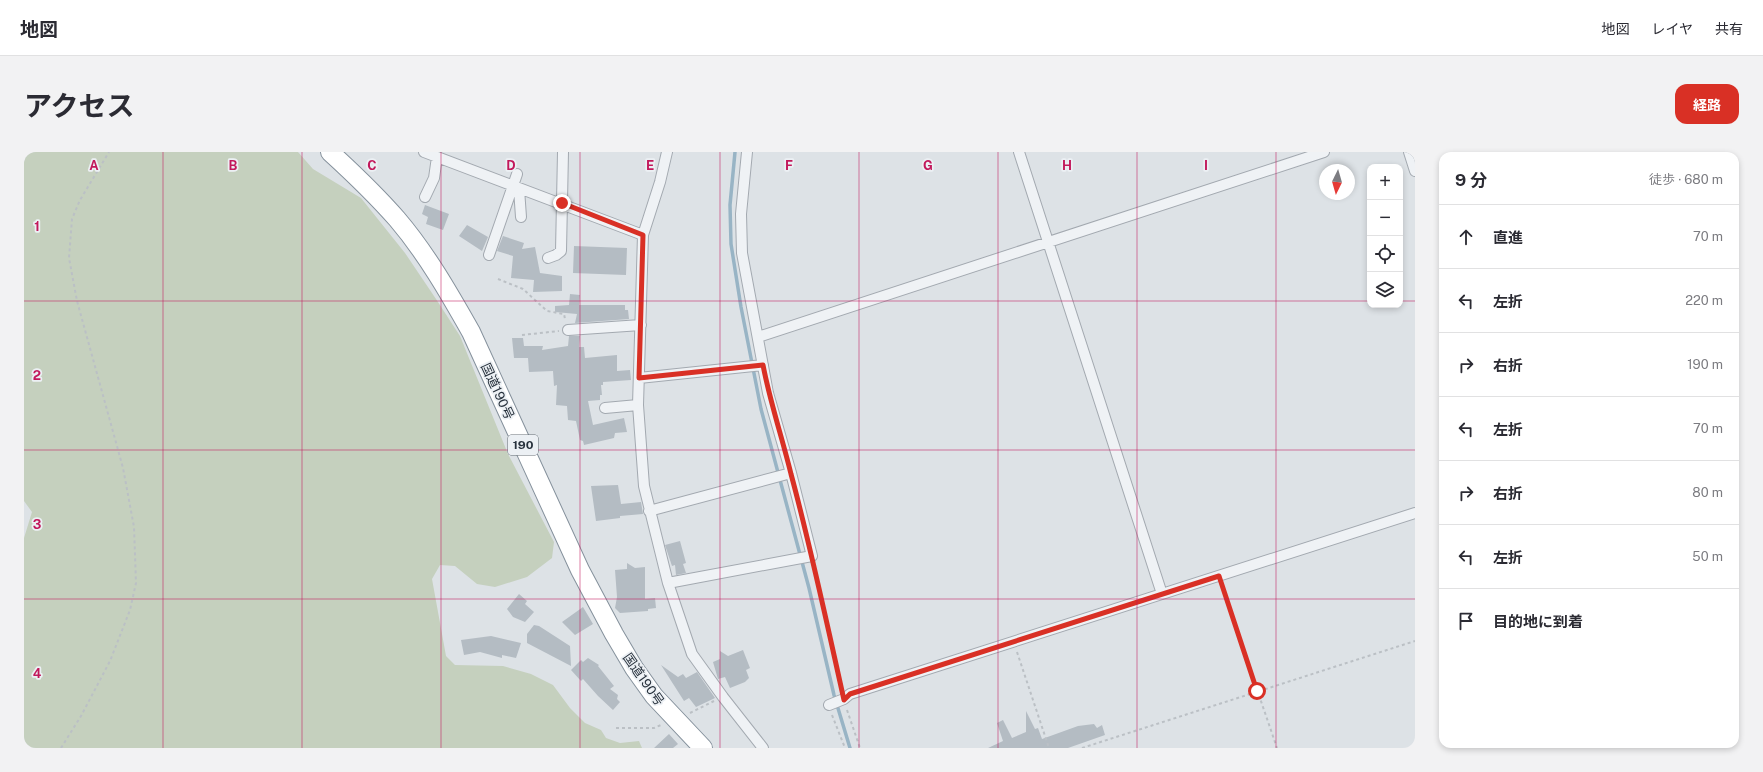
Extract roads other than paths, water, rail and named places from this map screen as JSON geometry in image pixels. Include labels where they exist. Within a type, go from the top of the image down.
[{"type":"highway","name":"国道190号","points":[[330,152],[353,173],[398,220],[429,262],[451,296],[471,332],[580,570],[614,634],[634,668],[654,696],[674,719],[703,748]]},
{"type":"street","points":[[424,152],[562,203],[643,235]]},
{"type":"street","points":[[548,258],[561,251],[563,152]]},
{"type":"street","points":[[667,152],[660,182],[643,235],[638,405],[644,486],[668,583],[692,654],[763,748]]},
{"type":"street","points":[[668,583],[812,556],[791,473],[775,420],[742,253],[741,214],[747,152]]},
{"type":"street","points":[[1019,152],[1162,594]]},
{"type":"street","points":[[758,337],[1324,152]]},
{"type":"street","points":[[1409,152],[1415,170]]},
{"type":"street","points":[[425,197],[434,178],[437,157]]},
{"type":"street","points":[[517,174],[516,187],[521,217]]},
{"type":"street","points":[[489,255],[516,187]]},
{"type":"street","points":[[568,330],[641,326]]},
{"type":"street","points":[[639,378],[763,365]]},
{"type":"street","points":[[605,408],[638,405]]},
{"type":"street","points":[[649,511],[791,473]]},
{"type":"street","points":[[828,705],[844,700],[850,694],[1415,512]]},
{"type":"waterway","points":[[735,152],[730,205],[731,244],[741,307],[761,409],[809,588],[834,695],[850,748]]}]
